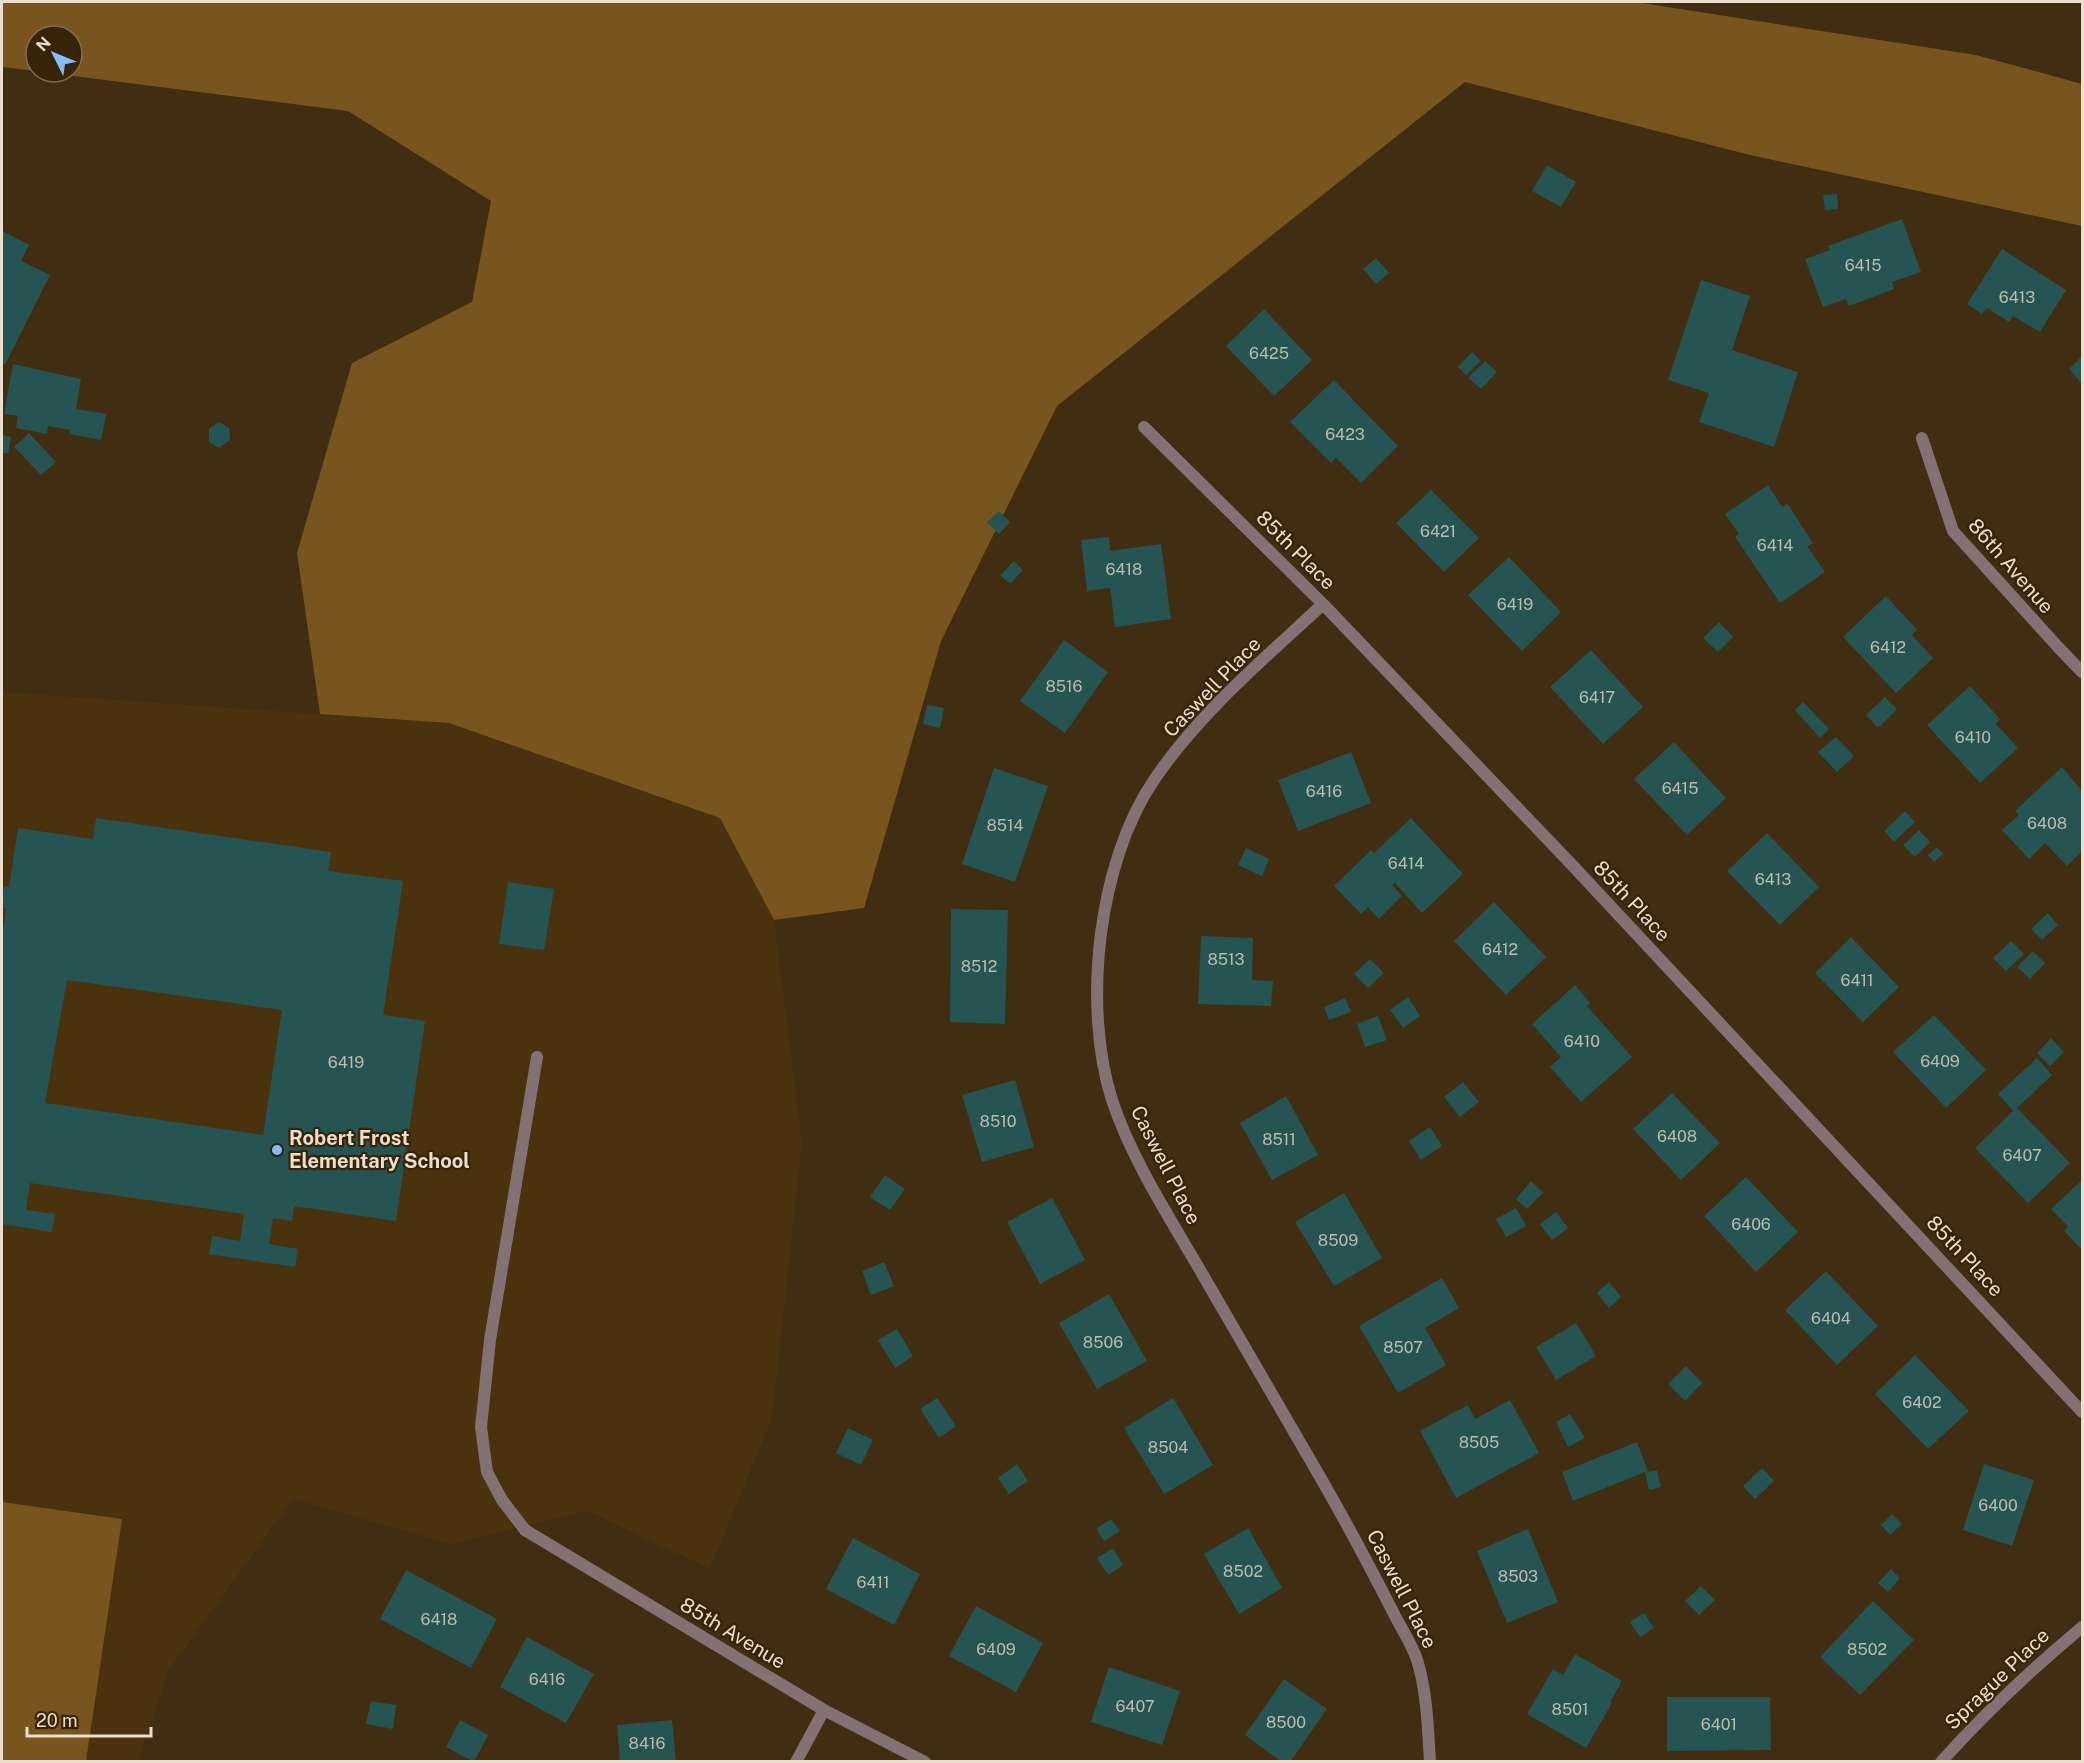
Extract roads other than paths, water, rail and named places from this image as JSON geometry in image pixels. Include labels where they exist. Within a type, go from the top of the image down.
[{"type":"street","name":"85th Place","points":[[1144,427],[1323,604],[1574,867],[2082,1412]]},
{"type":"street","name":"86th Avenue","points":[[1922,438],[1953,531],[2082,672]]},
{"type":"street","name":"Caswell Place","points":[[1323,604],[1260,662],[1199,724],[1153,781],[1133,819],[1118,854],[1105,901],[1099,953],[1101,1046],[1112,1098],[1132,1150],[1338,1509],[1418,1662],[1427,1712],[1430,1761]]},
{"type":"street","name":"85th Avenue","points":[[537,1056],[490,1340],[482,1427],[487,1472],[502,1500],[525,1530],[824,1710],[899,1750],[925,1761]]},
{"type":"street","name":"Sprague Place","points":[[1941,1761],[1972,1727],[2082,1627]]},
{"type":"street","points":[[796,1761],[824,1710]]},
{"type":"place","name":"Robert Frost Elementary School","points":[[277,1150]]}]
